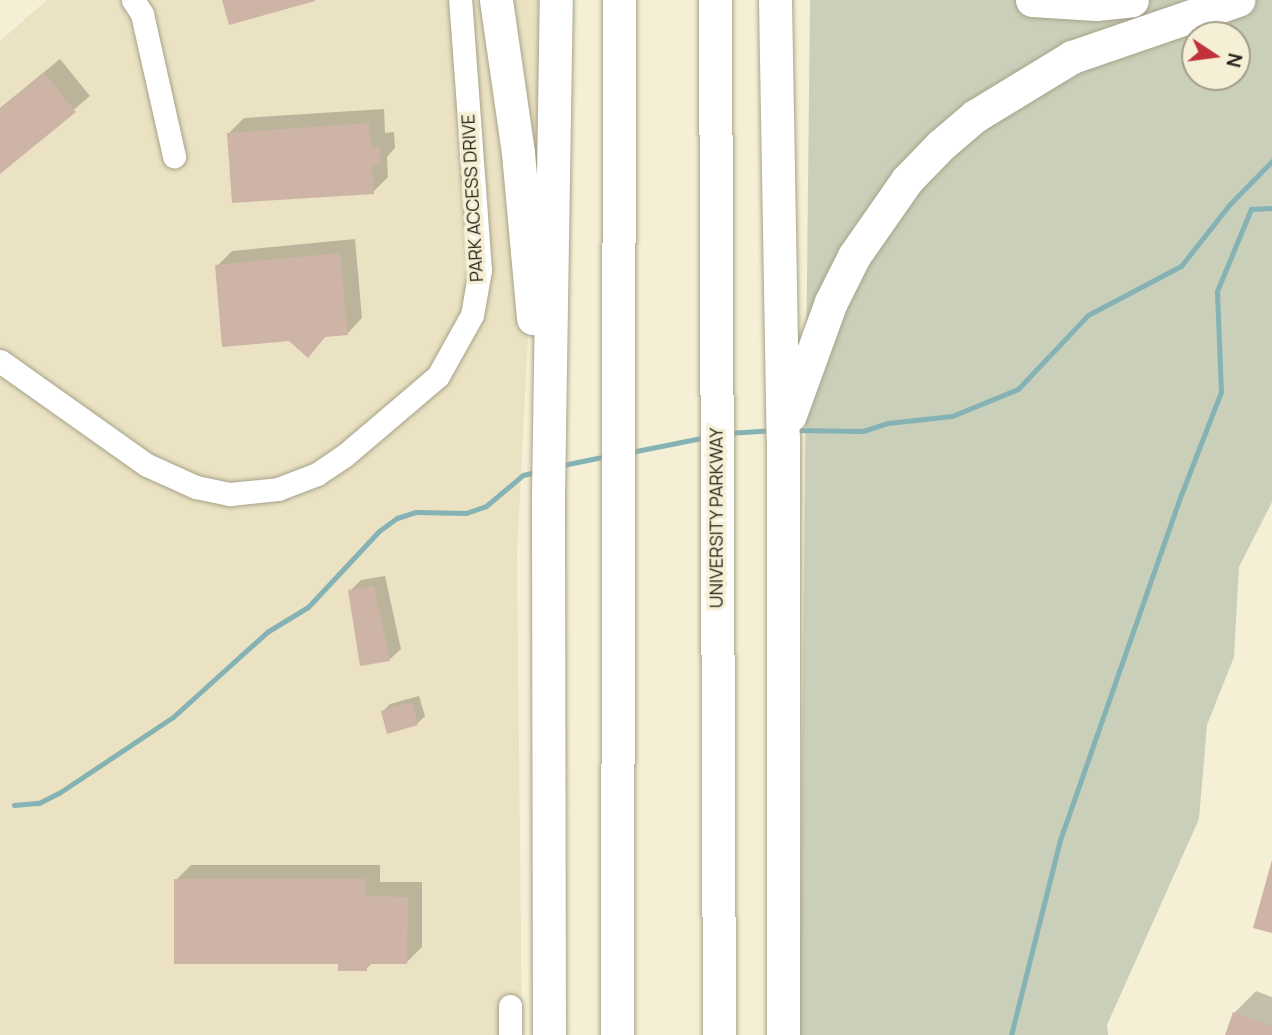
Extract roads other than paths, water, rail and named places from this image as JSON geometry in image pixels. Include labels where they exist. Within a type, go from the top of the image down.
[{"type":"highway","points":[[496,0],[523,204],[548,495]]},
{"type":"highway","points":[[549,1035],[548,495],[556,0]]},
{"type":"highway","points":[[617,1035],[619,0]]},
{"type":"highway","name":"UNIVERSITY PARKWAY","points":[[715,0],[719,1035]]},
{"type":"highway","points":[[775,0],[783,437],[783,1035]]},
{"type":"highway","points":[[1032,0],[1096,4],[1132,0]]},
{"type":"highway","points":[[783,437],[812,350],[854,256],[907,180],[941,145],[1015,89],[1072,57],[1238,0]]},
{"type":"street","points":[[133,0],[142,14],[174,156]]},
{"type":"street","name":"PARK ACCESS DRIVE","points":[[0,361],[147,465],[196,487],[230,494],[278,489],[317,474],[344,456],[438,376],[455,353],[472,315],[480,270],[460,0]]},
{"type":"street","points":[[510,1006],[510,1035]]},
{"type":"waterway","points":[[793,430],[863,431],[888,423],[952,416],[1018,389],[1088,315],[1181,266],[1229,205],[1272,161]]},
{"type":"waterway","points":[[1011,1035],[1060,840],[1181,495],[1221,392],[1217,291],[1251,209],[1272,208]]},
{"type":"waterway","points":[[727,433],[773,430]]},
{"type":"waterway","points":[[631,452],[707,437]]},
{"type":"waterway","points":[[558,466],[607,456]]},
{"type":"waterway","points":[[14,805],[39,803],[59,793],[173,717],[267,632],[308,607],[379,531],[397,518],[416,512],[466,513],[486,506],[523,475],[539,471]]}]
